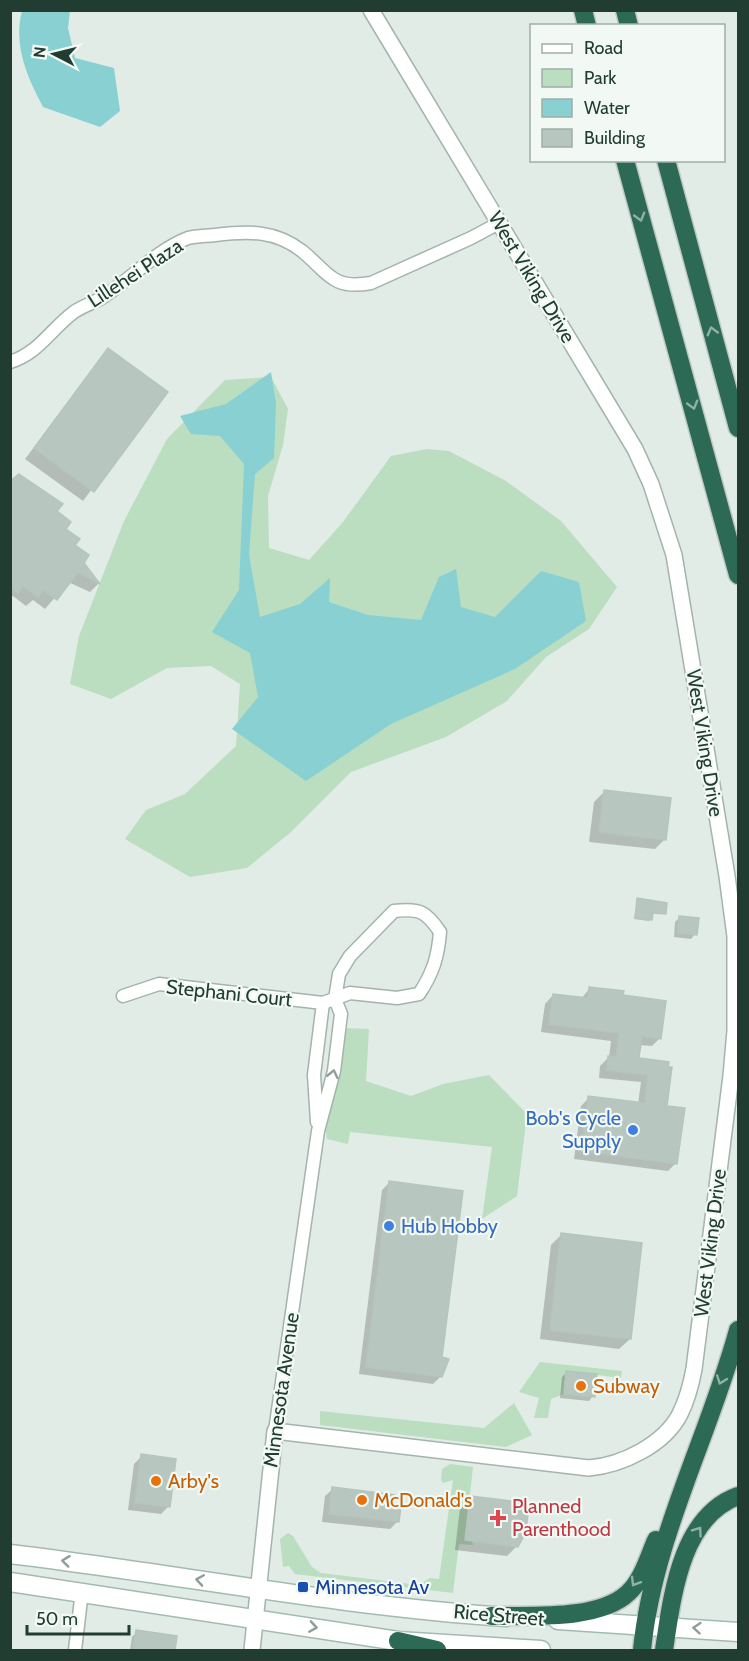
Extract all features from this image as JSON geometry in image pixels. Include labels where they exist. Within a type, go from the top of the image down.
[{"type":"highway","points":[[626,162],[738,575]]},
{"type":"highway","points":[[667,162],[738,428]]},
{"type":"highway","points":[[642,1650],[644,1625],[654,1579],[687,1473],[738,1329]]},
{"type":"highway","points":[[491,1616],[562,1614],[603,1608],[629,1593],[687,1473]]},
{"type":"highway","points":[[664,1650],[683,1558],[693,1537],[718,1508],[738,1496]]},
{"type":"highway","points":[[398,1641],[437,1650]]},
{"type":"main road","name":"Rice Street","points":[[10,1554],[124,1568],[258,1589],[491,1616],[668,1625],[732,1631]]},
{"type":"main road","name":"Rice Street","points":[[10,1582],[255,1617],[398,1641],[541,1650]]},
{"type":"street","name":"West Viking Drive","points":[[275,1431],[578,1468],[600,1467],[621,1462],[661,1436],[679,1417],[694,1370],[731,1076],[736,981],[727,876],[681,594],[663,517],[635,449],[371,10]]},
{"type":"street","name":"Lillehei Plaza","points":[[10,362],[34,351],[74,312],[105,297],[146,263],[189,238],[249,231],[265,233],[300,250],[333,279],[346,286],[357,286],[380,279],[499,223]]},
{"type":"street","name":"Stephani Court","points":[[123,996],[159,984],[323,1003],[335,999],[350,993],[397,998],[419,994],[438,960],[440,932],[431,918],[415,909],[394,911],[350,956],[339,974],[335,999]]},
{"type":"street","name":"Minnesota Avenue","points":[[252,1650],[275,1431],[318,1131],[334,1071],[341,1014],[335,999]]},
{"type":"street","name":"Minnesota Avenue","points":[[318,1131],[314,1075],[323,1003]]},
{"type":"street","points":[[75,1650],[82,1591]]},
{"type":"green space","points":[[271,377],[288,409],[283,445],[268,496],[269,548],[309,560],[343,522],[391,456],[427,449],[449,451],[506,481],[561,521],[617,587],[589,629],[546,657],[507,701],[446,737],[351,772],[291,832],[247,868],[190,877],[125,839],[146,810],[185,794],[236,746],[240,684],[211,666],[167,668],[111,699],[70,684],[79,636],[124,521],[167,439],[225,380]]},
{"type":"green space","points":[[343,1028],[369,1029],[366,1081],[411,1096],[443,1084],[489,1075],[527,1114],[517,1196],[482,1219],[492,1147],[350,1132],[348,1144],[327,1139],[325,1121]]},
{"type":"green space","points":[[540,1362],[622,1371],[621,1378],[566,1371],[564,1394],[551,1399],[548,1418],[534,1418],[539,1398],[519,1392]]},
{"type":"green space","points":[[514,1403],[532,1435],[506,1447],[320,1425],[320,1411],[484,1428]]},
{"type":"green space","points":[[450,1464],[473,1467],[465,1540],[472,1541],[473,1545],[459,1544],[453,1593],[295,1574],[289,1566],[283,1567],[280,1539],[288,1533],[293,1536],[312,1567],[321,1573],[419,1585],[430,1578],[439,1579],[453,1480],[443,1483],[442,1469]]},
{"type":"water","points":[[22,11],[70,11],[68,28],[75,58],[114,68],[120,111],[100,127],[43,107],[27,72],[20,48]]},
{"type":"water","points":[[271,372],[276,403],[274,458],[255,474],[249,555],[260,617],[300,604],[330,578],[329,602],[368,615],[421,620],[439,577],[456,569],[461,607],[495,617],[541,571],[579,582],[586,621],[515,669],[391,724],[306,781],[232,729],[258,697],[250,653],[212,632],[239,590],[244,464],[220,436],[191,434],[180,416],[226,404]]},
{"type":"building","points":[[108,348],[168,392],[94,492],[34,448]]},
{"type":"building","points":[[19,474],[63,504],[57,511],[71,522],[66,529],[80,539],[75,545],[89,555],[84,563],[100,584],[78,572],[57,600],[43,590],[38,597],[23,586],[18,593],[10,588],[10,481]]},
{"type":"building","points":[[604,790],[671,798],[666,840],[599,832]]},
{"type":"building","points":[[637,898],[667,903],[666,914],[653,913],[652,920],[635,918]]},
{"type":"building","points":[[679,916],[699,918],[697,935],[678,933]]},
{"type":"building","points":[[589,987],[624,991],[623,995],[666,1001],[661,1039],[642,1036],[639,1058],[669,1062],[668,1067],[672,1067],[667,1106],[685,1108],[677,1164],[581,1151],[588,1096],[645,1103],[648,1075],[607,1070],[608,1056],[616,1057],[619,1033],[549,1024],[553,994],[588,998]]},
{"type":"building","points":[[389,1181],[463,1191],[442,1357],[449,1359],[442,1377],[366,1367]]},
{"type":"building","points":[[561,1233],[642,1243],[631,1339],[550,1330]]},
{"type":"building","points":[[566,1371],[597,1374],[595,1397],[564,1394]]},
{"type":"building","name":"Arby's","points":[[141,1454],[176,1459],[170,1507],[135,1503]]},
{"type":"building","name":"McDonald's","points":[[332,1487],[395,1495],[393,1505],[401,1506],[399,1522],[329,1514]]},
{"type":"building","name":"Planned Parenthood","points":[[470,1496],[529,1503],[526,1532],[518,1547],[465,1540]]},
{"type":"building","points":[[136,1630],[177,1636],[175,1650],[133,1650]]},
{"type":"place","name":"Bob's Cycle Supply","points":[[633,1130]]},
{"type":"place","name":"Hub Hobby","points":[[389,1226]]},
{"type":"place","name":"Subway","points":[[581,1386]]},
{"type":"place","name":"Arby's","points":[[156,1481]]},
{"type":"place","name":"McDonald's","points":[[362,1500]]},
{"type":"place","name":"Planned Parenthood","points":[[498,1518]]},
{"type":"place","name":"Minnesota Av","points":[[303,1587]]}]
